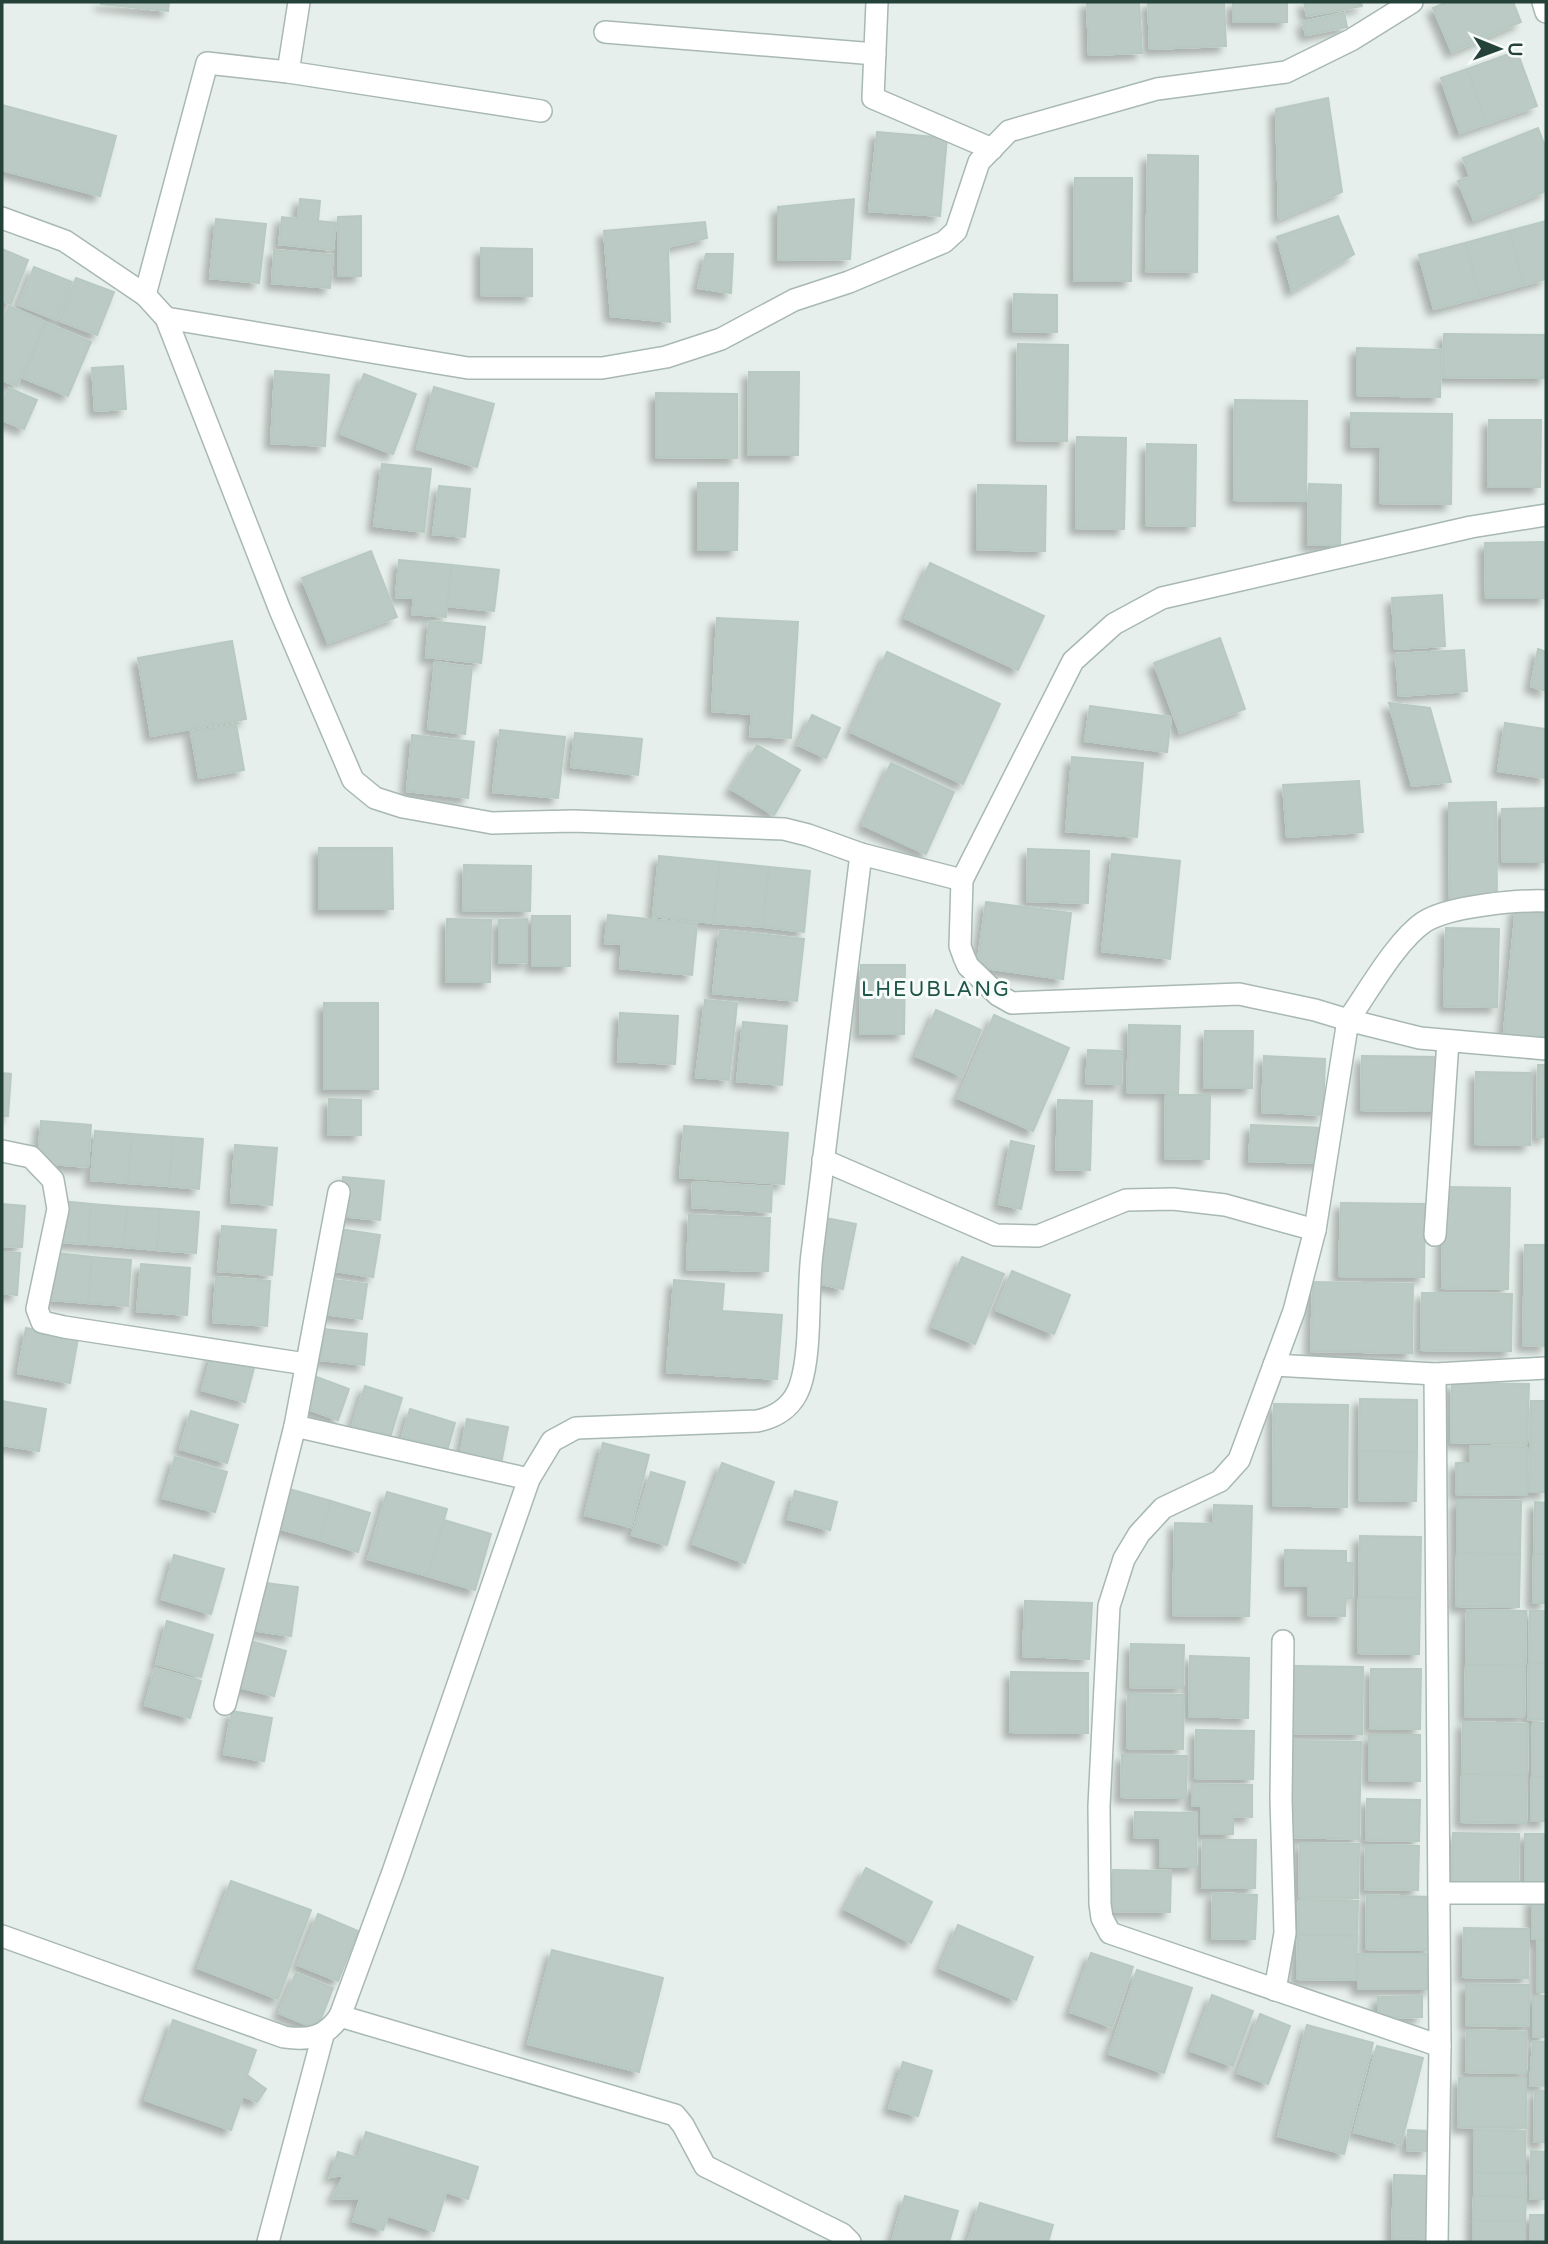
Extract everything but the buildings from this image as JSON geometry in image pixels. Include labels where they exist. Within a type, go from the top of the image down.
[{"type":"street","points":[[288,72],[299,2]]},
{"type":"street","points":[[877,2],[873,97],[992,149]]},
{"type":"street","points":[[166,318],[468,368],[602,368],[666,357],[721,339],[794,300],[849,282],[944,242],[956,230],[979,162],[1009,131],[1157,89],[1286,72],[1351,40],[1412,2]]},
{"type":"street","points":[[1543,2],[1546,12]]},
{"type":"street","points":[[605,32],[875,54]]},
{"type":"street","points":[[145,295],[207,64],[288,72],[541,111]]},
{"type":"street","points":[[2,218],[65,241],[145,295],[166,318],[280,610],[353,780],[363,790],[375,798],[402,807],[492,823],[574,821],[783,829],[861,854],[962,880]]},
{"type":"street","points":[[1546,515],[1471,527],[1162,598],[1114,624],[1073,661],[962,880],[960,946],[968,966],[998,995],[1012,1003],[1239,994],[1315,1010],[1420,1038],[1546,1049]]},
{"type":"street","points":[[2,1936],[284,2037],[298,2039],[323,2035],[333,2028],[340,2016],[393,1872],[529,1479],[552,1441],[576,1428],[757,1421],[773,1418],[789,1405],[799,1389],[805,1369],[809,1280],[861,854]]},
{"type":"street","points":[[1440,2046],[1110,1933],[1102,1918],[1100,1904],[1099,1806],[1109,1606],[1124,1559],[1139,1534],[1163,1508],[1220,1481],[1239,1461],[1294,1311],[1315,1230],[1348,1020],[1402,943],[1426,921],[1511,900],[1546,901]]},
{"type":"street","points":[[1435,1235],[1448,1041]]},
{"type":"street","points":[[2,1151],[31,1157],[53,1180],[58,1209],[37,1309],[42,1322],[306,1364]]},
{"type":"street","points":[[823,1160],[996,1235],[1038,1236],[1126,1200],[1173,1199],[1225,1205],[1315,1230]]},
{"type":"street","points":[[225,1704],[295,1426],[339,1192]]},
{"type":"street","points":[[1274,1365],[1435,1374],[1546,1368]]},
{"type":"street","points":[[1435,1374],[1440,2046],[1437,2242]]},
{"type":"street","points":[[295,1426],[529,1479]]},
{"type":"street","points":[[1275,1990],[1285,1933],[1281,1799],[1283,1641]]},
{"type":"street","points":[[1439,1893],[1546,1893]]},
{"type":"street","points":[[340,2016],[675,2115],[705,2166],[842,2234],[850,2242]]},
{"type":"street","points":[[268,2242],[323,2035]]},
{"type":"district","name":"LHEUBLANG","points":[[936,989]]}]
